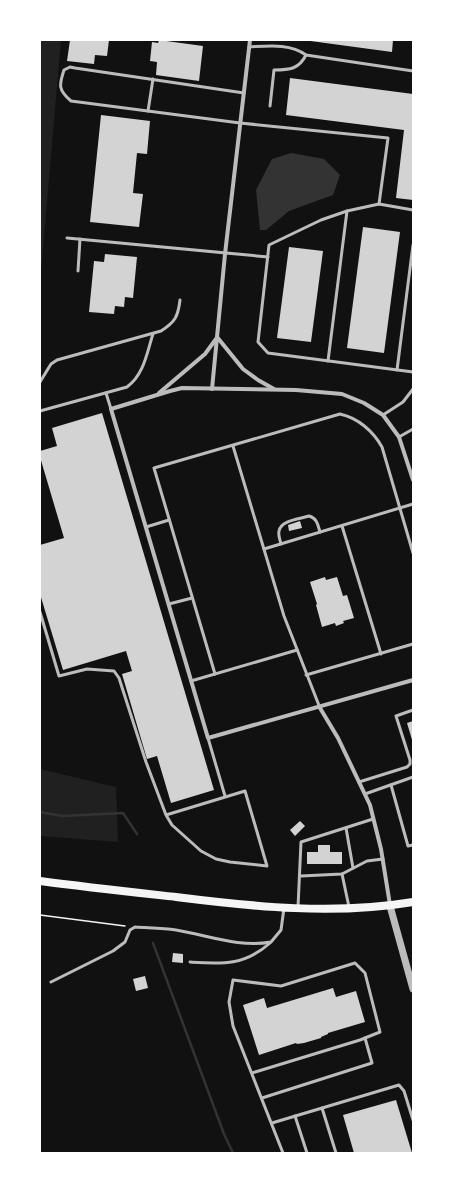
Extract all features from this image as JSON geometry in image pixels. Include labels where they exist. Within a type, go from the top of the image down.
[{"type":"main road","points":[[40,881],[235,904],[298,909],[390,906],[413,902]]},
{"type":"street","points":[[212,389],[225,254],[250,40]]},
{"type":"street","points":[[217,337],[243,369],[275,390]]},
{"type":"street","points":[[156,396],[206,354],[217,337]]},
{"type":"street","points":[[413,480],[399,437],[383,415],[364,403],[342,394],[275,390],[182,388],[111,409],[208,738],[320,708],[413,680]]},
{"type":"street","points":[[320,708],[338,738],[370,805],[383,859],[390,906],[413,989]]},
{"type":"lane","points":[[249,47],[278,46],[299,49],[306,55],[413,71]]},
{"type":"lane","points":[[270,106],[274,70],[288,69],[300,65],[306,55]]},
{"type":"lane","points":[[244,93],[70,67],[64,70],[61,83],[61,92],[71,100],[240,123],[388,138],[379,204]]},
{"type":"lane","points":[[148,111],[152,79]]},
{"type":"lane","points":[[413,210],[379,204],[347,211],[321,220],[269,245],[258,342],[268,353],[413,372]]},
{"type":"lane","points":[[328,361],[347,211]]},
{"type":"lane","points":[[67,238],[268,257]]},
{"type":"lane","points":[[78,271],[80,239]]},
{"type":"lane","points":[[397,370],[413,245]]},
{"type":"lane","points":[[40,382],[51,364],[57,360],[161,331],[173,322],[178,314],[180,300]]},
{"type":"lane","points":[[40,411],[127,387],[134,382],[140,374],[153,334]]},
{"type":"lane","points":[[383,415],[403,402],[413,388]]},
{"type":"lane","points":[[106,393],[111,409]]},
{"type":"lane","points":[[215,674],[154,468],[340,414],[348,416],[358,421],[378,439],[384,452],[413,553]]},
{"type":"lane","points":[[399,437],[413,429]]},
{"type":"lane","points":[[233,446],[284,616],[320,708]]},
{"type":"lane","points":[[264,549],[413,504]]},
{"type":"lane","points":[[281,544],[278,533],[280,527],[285,523],[309,516],[313,517],[320,532]]},
{"type":"lane","points":[[146,527],[169,520]]},
{"type":"lane","points":[[342,526],[381,654]]},
{"type":"lane","points":[[169,604],[192,598]]},
{"type":"lane","points":[[40,612],[59,676],[87,669],[102,669],[114,671],[120,678],[146,762],[166,815],[172,825],[201,851],[216,859],[267,866],[245,791],[166,815]]},
{"type":"lane","points":[[306,675],[413,644]]},
{"type":"lane","points":[[192,681],[297,650]]},
{"type":"lane","points":[[359,782],[407,767],[410,764],[396,716],[413,710]]},
{"type":"lane","points":[[208,738],[225,796]]},
{"type":"lane","points":[[365,794],[413,777]]},
{"type":"lane","points":[[391,785],[408,846],[413,845]]},
{"type":"lane","points":[[298,909],[301,842],[374,819]]},
{"type":"lane","points":[[346,828],[353,868]]},
{"type":"lane","points":[[300,876],[342,874],[367,861],[383,859]]},
{"type":"lane","points":[[342,874],[349,908]]},
{"type":"lane","points":[[190,962],[238,962],[259,953],[281,930],[284,907]]},
{"type":"lane","points":[[52,982],[113,951],[125,942],[130,930],[135,927],[175,930],[241,942],[260,944],[271,942]]},
{"type":"lane","points":[[252,1073],[380,1032],[365,972],[355,963],[281,986],[233,980],[229,1002],[233,1026],[283,1153]]},
{"type":"lane","points":[[262,1098],[372,1063],[365,1038]]},
{"type":"lane","points":[[272,1123],[399,1085],[404,1091],[413,1120]]},
{"type":"lane","points":[[322,1108],[336,1153]]},
{"type":"lane","points":[[295,1116],[307,1153]]},
{"type":"path","points":[[40,915],[135,927]]},
{"type":"shaded area","points":[[40,40],[61,40],[40,283]]},
{"type":"shaded area","points":[[291,153],[324,159],[340,175],[333,195],[289,211],[266,230],[260,230],[256,190],[272,159]]},
{"type":"shaded area","points":[[40,769],[116,787],[118,842],[40,836]]},
{"type":"building","points":[[70,40],[109,40],[107,56],[95,55],[94,64],[67,61]]},
{"type":"building","points":[[159,40],[203,46],[199,81],[156,75],[157,62],[150,61],[152,42],[158,43]]},
{"type":"building","points":[[303,40],[393,40],[392,52]]},
{"type":"building","points":[[290,78],[413,94],[413,200],[396,198],[404,130],[286,115]]},
{"type":"building","points":[[101,115],[150,121],[147,154],[137,153],[133,193],[143,194],[139,227],[90,222]]},
{"type":"building","points":[[363,227],[400,232],[384,353],[347,348]]},
{"type":"building","points":[[289,247],[323,251],[311,342],[277,338]]},
{"type":"building","points":[[105,254],[137,257],[133,298],[125,297],[124,307],[115,306],[114,314],[89,312],[94,261],[104,262]]},
{"type":"building","points":[[102,413],[214,790],[171,803],[157,756],[147,759],[122,674],[132,671],[126,651],[63,670],[40,594],[40,545],[64,538],[40,457],[40,451],[57,446],[52,428]]},
{"type":"building","points":[[300,521],[302,528],[289,531],[288,525]]},
{"type":"building","points":[[325,577],[326,580],[337,577],[343,596],[347,595],[354,618],[343,621],[344,623],[336,626],[335,623],[322,627],[310,582]]},
{"type":"building","points":[[413,721],[413,743],[407,723]]},
{"type":"building","points":[[300,821],[305,826],[295,836],[290,830]]},
{"type":"building","points":[[318,845],[330,845],[330,852],[342,852],[342,864],[307,864],[307,852],[318,852]]},
{"type":"building","points":[[173,953],[183,954],[183,963],[172,962]]},
{"type":"building","points":[[145,976],[148,988],[136,991],[133,979]]},
{"type":"building","points":[[333,988],[336,997],[356,991],[365,1022],[328,1033],[321,1038],[304,1043],[296,1043],[259,1055],[243,1005],[264,998],[267,1008]]},
{"type":"building","points":[[396,1100],[412,1153],[354,1153],[343,1115]]},
{"type":"waterway","points":[[40,812],[63,816],[123,813],[137,834]]},
{"type":"waterway","points":[[153,943],[224,1134],[233,1153]]}]
